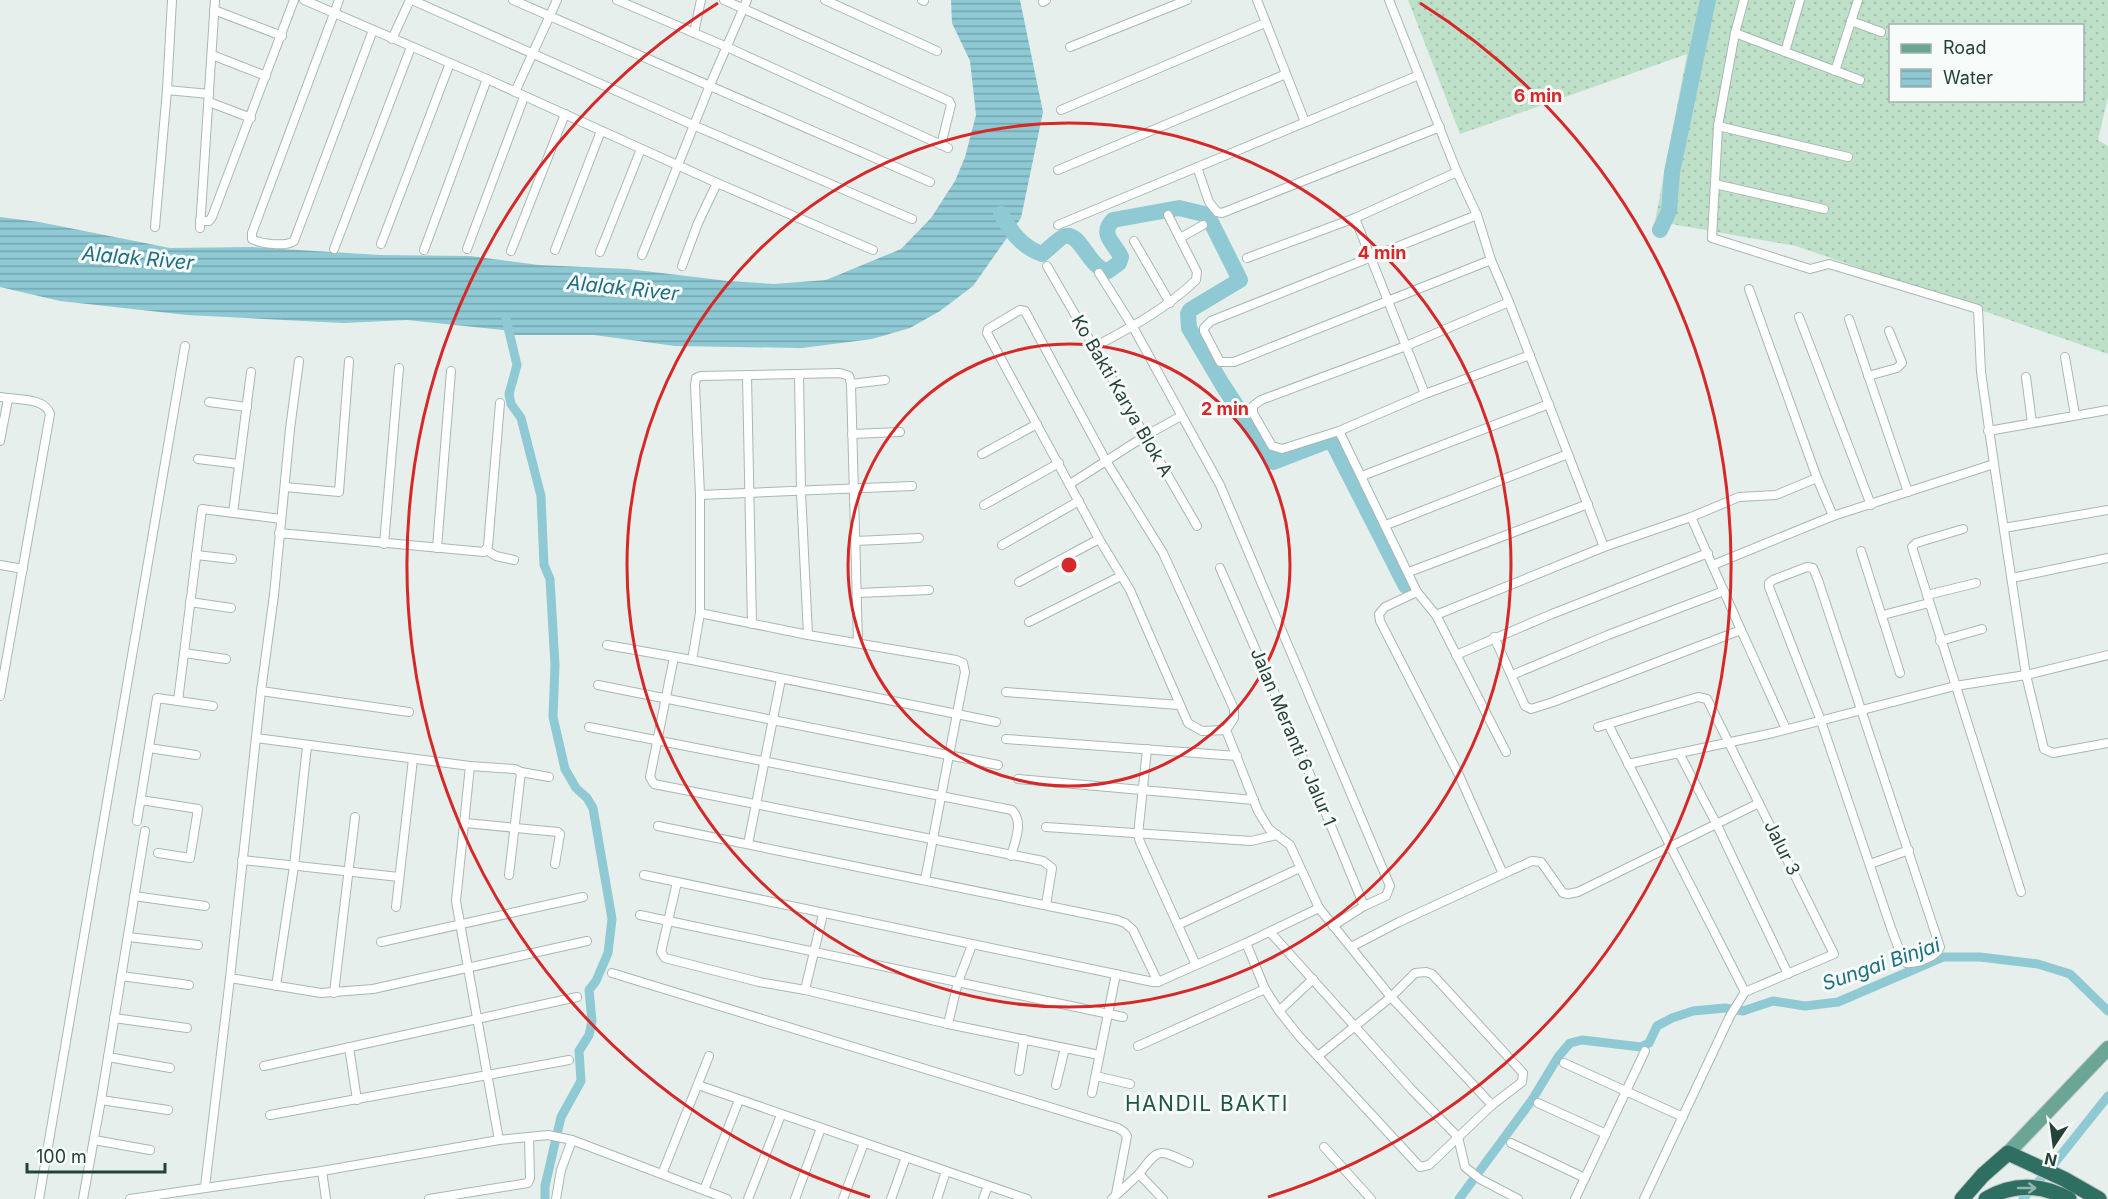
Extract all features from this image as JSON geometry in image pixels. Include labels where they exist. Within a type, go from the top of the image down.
[{"type":"highway","points":[[1962,1199],[1983,1175],[2008,1153],[2064,1179],[2098,1199]]},
{"type":"highway","points":[[1986,1199],[2008,1189],[2025,1186],[2049,1190],[2068,1199]]},
{"type":"main road","points":[[2008,1153],[2108,1048]]},
{"type":"street","points":[[155,228],[172,0]]},
{"type":"street","points":[[282,36],[215,5],[200,225],[212,218],[282,36],[294,0]]},
{"type":"street","points":[[304,0],[873,250]]},
{"type":"street","points":[[339,0],[252,233],[252,239],[256,242],[287,244],[294,241],[373,30]]},
{"type":"street","points":[[392,39],[411,0],[912,219]]},
{"type":"street","points":[[513,0],[930,182]]},
{"type":"street","points":[[515,92],[557,0]]},
{"type":"street","points":[[617,0],[945,146],[950,101],[745,4],[724,0]]},
{"type":"street","points":[[694,33],[701,0]]},
{"type":"street","points":[[825,0],[937,51]]},
{"type":"street","points":[[1070,47],[1186,0]]},
{"type":"street","points":[[1257,0],[1305,122]]},
{"type":"street","points":[[1389,0],[1457,172],[1477,215],[1491,260],[1604,546]]},
{"type":"street","points":[[1744,0],[1735,33],[1718,126],[1712,238],[1810,268],[1829,264],[1978,309],[1981,372],[1988,431],[2026,675],[2039,736],[2048,753],[2108,743]]},
{"type":"street","points":[[1785,52],[1800,0]]},
{"type":"street","points":[[1835,71],[1858,0]]},
{"type":"street","points":[[642,255],[693,125],[745,4]]},
{"type":"street","points":[[1851,21],[1881,32]]},
{"type":"street","points":[[1061,110],[1265,22]]},
{"type":"street","points":[[1735,33],[1860,80]]},
{"type":"street","points":[[334,249],[411,47]]},
{"type":"street","points":[[212,55],[266,76]]},
{"type":"street","points":[[381,244],[450,63]]},
{"type":"street","points":[[1058,170],[1286,74]]},
{"type":"street","points":[[1058,225],[1419,75]]},
{"type":"street","points":[[424,250],[488,79]]},
{"type":"street","points":[[167,90],[209,98],[251,118]]},
{"type":"street","points":[[467,249],[525,97]]},
{"type":"street","points":[[512,251],[565,114]]},
{"type":"street","points":[[1718,126],[1848,157]]},
{"type":"street","points":[[1197,167],[1209,202],[1217,212],[1222,213],[1440,127]]},
{"type":"street","points":[[555,250],[601,131]]},
{"type":"street","points":[[600,252],[641,149]]},
{"type":"street","points":[[1247,258],[1355,218],[1457,172]]},
{"type":"street","points":[[682,266],[698,223],[717,183]]},
{"type":"street","points":[[1715,184],[1824,210]]},
{"type":"street","points":[[1094,347],[1133,327],[1170,303],[1198,276],[1168,215]]},
{"type":"street","points":[[1477,215],[1211,321],[1204,331],[1220,362],[1234,363],[1491,260]]},
{"type":"street","points":[[1355,218],[1425,394]]},
{"type":"street","points":[[1179,238],[1203,225]]},
{"type":"street","points":[[1134,242],[1170,303]]},
{"type":"street","name":"Ko Bakti Karya Blok A","points":[[1047,266],[1197,526]]},
{"type":"street","points":[[1100,273],[1133,327],[1220,485],[1390,886],[1386,896],[1364,906],[1333,926]]},
{"type":"street","points":[[1749,289],[1817,478],[1833,516]]},
{"type":"street","points":[[1509,302],[1406,346],[1262,400],[1253,406],[1253,413],[1272,446],[1282,449],[1339,431],[1425,394],[1530,355]]},
{"type":"street","points":[[1022,310],[1025,311],[1106,461],[1163,553],[1234,709],[1234,718],[1226,730],[1203,730],[1191,726],[1179,705],[1130,590],[1099,539],[987,332],[988,329],[1022,310]]},
{"type":"street","points":[[1799,317],[1871,505]]},
{"type":"street","points":[[1849,319],[1908,492]]},
{"type":"street","points":[[1868,376],[1897,368],[1902,363],[1889,331]]},
{"type":"street","points":[[39,1199],[185,346]]},
{"type":"street","points":[[2065,357],[2075,415]]},
{"type":"street","points":[[205,1187],[299,361]]},
{"type":"street","points":[[285,487],[339,492],[349,361]]},
{"type":"street","points":[[384,544],[399,368]]},
{"type":"street","points":[[437,548],[450,371]]},
{"type":"street","points":[[233,513],[251,372]]},
{"type":"street","points":[[692,660],[700,613],[700,495],[695,380],[701,376],[840,373],[849,376],[858,643]]},
{"type":"street","points":[[799,375],[801,492],[808,635]]},
{"type":"street","points":[[747,376],[752,624]]},
{"type":"street","points":[[2026,377],[2032,423]]},
{"type":"street","points":[[851,384],[885,380]]},
{"type":"street","points":[[0,441],[4,398],[44,404],[50,410],[0,696]]},
{"type":"street","points":[[209,402],[247,407]]},
{"type":"street","points":[[486,550],[500,403]]},
{"type":"street","points":[[1362,476],[1549,404]]},
{"type":"street","points":[[1988,431],[2108,410]]},
{"type":"street","points":[[1070,484],[1181,416]]},
{"type":"street","points":[[982,454],[1037,424]]},
{"type":"street","points":[[1339,431],[1417,592],[1436,615],[1506,752]]},
{"type":"street","points":[[852,434],[900,432]]},
{"type":"street","points":[[1386,525],[1568,454]]},
{"type":"street","points":[[198,459],[239,464]]},
{"type":"street","points":[[984,505],[1059,463]]},
{"type":"street","points":[[1713,565],[1833,516],[1994,464]]},
{"type":"street","points":[[1436,615],[1604,546],[1691,517],[1739,497],[1776,495],[1817,478]]},
{"type":"street","points":[[700,495],[912,486]]},
{"type":"street","points":[[1002,545],[1079,501]]},
{"type":"street","points":[[1409,572],[1588,504]]},
{"type":"street","points":[[178,701],[202,509],[281,519]]},
{"type":"street","points":[[2004,528],[2108,510]]},
{"type":"street","points":[[1691,517],[1786,729]]},
{"type":"street","points":[[1963,529],[1912,544],[1940,641],[2020,892]]},
{"type":"street","points":[[279,533],[480,552],[486,550],[496,556],[514,560]]},
{"type":"street","points":[[856,541],[919,538]]},
{"type":"street","points":[[1020,582],[1099,539]]},
{"type":"street","points":[[1861,551],[1900,673]]},
{"type":"street","points":[[1456,655],[1708,553]]},
{"type":"street","points":[[196,555],[232,559]]},
{"type":"street","points":[[2012,578],[2108,558]]},
{"type":"street","points":[[0,565],[23,569]]},
{"type":"street","name":"Jalan Meranti 6 Jalur 1","points":[[1220,568],[1303,758],[1364,906]]},
{"type":"street","points":[[1813,568],[1863,711],[1940,947],[1935,955],[1912,963],[1906,963],[1903,960],[1821,721],[1769,587],[1769,583],[1773,580],[1799,569],[1813,568]]},
{"type":"street","points":[[1029,622],[1121,576]]},
{"type":"street","points":[[1883,615],[1976,583]]},
{"type":"street","points":[[858,593],[929,590]]},
{"type":"street","points":[[1512,675],[1608,635],[1724,591]]},
{"type":"street","points":[[1417,592],[1381,610],[1380,621],[1459,775],[1503,874]]},
{"type":"street","points":[[190,603],[231,608]]},
{"type":"street","points":[[700,613],[963,663],[965,672],[925,879]]},
{"type":"street","points":[[1940,641],[1982,629]]},
{"type":"street","points":[[1494,638],[1525,706],[1531,709],[1741,630]]},
{"type":"street","points":[[607,645],[996,722]]},
{"type":"street","points":[[184,653],[226,659]]},
{"type":"street","points":[[1628,764],[1863,711],[1955,686],[2026,675],[2108,655]]},
{"type":"street","points":[[674,657],[650,777],[654,784],[1043,861],[1052,868],[1046,905]]},
{"type":"street","points":[[748,844],[781,679]]},
{"type":"street","points":[[598,685],[998,765]]},
{"type":"street","points":[[261,691],[409,712]]},
{"type":"street","points":[[1006,692],[1179,705]]},
{"type":"street","name":"Jalur 3","points":[[1598,727],[1698,697],[1707,699],[1834,954],[1788,974]]},
{"type":"street","points":[[137,821],[157,698],[213,706]]},
{"type":"street","points":[[1608,724],[1745,992]]},
{"type":"street","points":[[589,727],[1012,810],[1018,816],[1018,825],[1011,856]]},
{"type":"street","points":[[1226,730],[1265,824],[1290,845],[1319,908],[1391,997],[1492,1105]]},
{"type":"street","points":[[256,738],[470,766],[515,769],[549,777]]},
{"type":"street","points":[[1006,739],[1237,756]]},
{"type":"street","points":[[276,986],[294,866],[307,746]]},
{"type":"street","points":[[149,747],[196,755]]},
{"type":"street","points":[[1147,749],[1138,835],[1196,965]]},
{"type":"street","points":[[1644,1199],[1738,1002],[1745,992],[1788,974],[1716,823],[1679,753]]},
{"type":"street","points":[[396,907],[413,759]]},
{"type":"street","points":[[470,766],[456,901],[499,1140]]},
{"type":"street","points":[[509,875],[521,772]]},
{"type":"street","points":[[1018,779],[1143,792],[1254,800]]},
{"type":"street","points":[[141,800],[198,809],[190,858],[158,853]]},
{"type":"street","points":[[1351,947],[1399,922],[1532,861],[1541,862],[1558,888],[1568,894],[1578,892],[1759,803]]},
{"type":"street","points":[[334,993],[355,817]]},
{"type":"street","points":[[465,823],[558,832],[560,834],[555,864]]},
{"type":"street","points":[[658,826],[1117,920],[1133,930],[1158,982]]},
{"type":"street","points":[[1046,827],[1251,841],[1277,835]]},
{"type":"street","points":[[83,1199],[145,831]]},
{"type":"street","points":[[1870,864],[1908,850]]},
{"type":"street","points":[[242,860],[399,877]]},
{"type":"street","points":[[1178,924],[1300,868]]},
{"type":"street","points":[[644,875],[1158,982],[1246,944],[1319,908]]},
{"type":"street","points":[[677,882],[661,952],[665,958],[759,982],[805,990],[948,1024],[1099,1055]]},
{"type":"street","points":[[134,896],[205,906]]},
{"type":"street","points":[[381,942],[584,897]]},
{"type":"street","points":[[805,990],[824,914]]},
{"type":"street","points":[[640,915],[1123,1017]]},
{"type":"street","points":[[1270,932],[1412,1090],[1458,1137],[1465,1167],[1480,1179],[1518,1199]]},
{"type":"street","points":[[128,937],[198,945]]},
{"type":"street","points":[[230,978],[304,992],[334,993],[373,989],[587,941]]},
{"type":"street","points":[[1246,944],[1265,988],[1279,1011],[1318,1056],[1420,1167],[1429,1165],[1492,1105],[1522,1082],[1524,1076],[1432,974],[1426,972],[1415,973],[1391,997],[1318,1056]]},
{"type":"street","points":[[948,1024],[958,982],[972,945]]},
{"type":"street","points":[[612,974],[1118,1128],[1127,1136],[1114,1197]]},
{"type":"street","points":[[1092,1093],[1116,974]]},
{"type":"street","points":[[121,976],[189,986]]},
{"type":"street","points":[[1279,1011],[1313,979]]},
{"type":"street","points":[[1138,1046],[1265,988]]},
{"type":"street","points":[[264,1066],[576,997]]},
{"type":"street","points":[[114,1018],[187,1028]]},
{"type":"street","points":[[1019,1071],[1024,1040]]},
{"type":"street","points":[[349,1047],[357,1100]]},
{"type":"street","points":[[1056,1085],[1065,1048]]},
{"type":"street","points":[[1575,1199],[1645,1051]]},
{"type":"street","points":[[663,1174],[709,1056]]},
{"type":"street","points":[[108,1057],[170,1068]]},
{"type":"street","points":[[270,1115],[569,1060]]},
{"type":"street","points":[[1564,1063],[1683,1117]]},
{"type":"street","points":[[1096,1076],[1131,1084]]},
{"type":"street","points":[[698,1085],[1027,1199]]},
{"type":"street","points":[[101,1100],[168,1110]]},
{"type":"street","points":[[704,1190],[739,1100]]},
{"type":"street","points":[[1538,1103],[1606,1134]]},
{"type":"street","points":[[748,1199],[781,1115]]},
{"type":"street","points":[[795,1199],[821,1128]]},
{"type":"street","points":[[130,1199],[322,1171],[499,1140],[548,1135],[569,1139],[727,1199]]},
{"type":"street","points":[[429,1199],[528,1183],[530,1178],[529,1138]]},
{"type":"street","points":[[556,1199],[569,1139]]},
{"type":"street","points":[[94,1140],[150,1150]]},
{"type":"street","points":[[843,1199],[864,1143]]},
{"type":"street","points":[[1511,1143],[1585,1178]]},
{"type":"street","points":[[1323,1147],[1371,1199]]},
{"type":"street","points":[[1114,1197],[1139,1173],[1154,1154],[1166,1153],[1189,1163]]},
{"type":"street","points":[[891,1199],[906,1157]]},
{"type":"street","points":[[322,1171],[326,1199]]},
{"type":"street","points":[[937,1199],[946,1171]]},
{"type":"street","points":[[1139,1173],[1163,1199]]},
{"type":"street","points":[[984,1199],[988,1186]]},
{"type":"green space","points":[[1408,0],[2108,0],[2108,97],[2098,140],[2108,146],[2108,354],[1796,246],[1655,221],[1687,54],[1460,134]]},
{"type":"water","name":"Alalak River","points":[[951,0],[1020,0],[1043,112],[1021,218],[973,286],[940,311],[910,328],[872,339],[802,348],[675,346],[594,335],[509,335],[512,331],[407,320],[343,323],[187,315],[60,301],[0,287],[0,217],[39,222],[170,248],[252,247],[380,255],[470,256],[539,265],[628,269],[728,281],[774,284],[826,280],[901,249],[931,218],[955,181],[965,157],[976,115],[970,61],[952,23]]},
{"type":"waterway","points":[[1660,230],[1669,211],[1672,172],[1708,0]]},
{"type":"waterway","points":[[1001,214],[1018,238],[1035,251],[1042,254],[1063,237],[1071,236],[1076,239],[1095,264],[1108,271],[1119,263],[1121,257],[1109,239],[1107,230],[1113,220],[1179,208],[1204,214],[1211,222],[1240,280],[1190,310],[1189,328],[1273,462],[1325,442],[1334,445],[1406,586]]},
{"type":"waterway","points":[[506,319],[517,365],[509,394],[511,404],[521,418],[541,496],[544,565],[550,579],[555,665],[553,717],[565,769],[576,788],[587,798],[593,808],[612,919],[608,953],[596,981],[589,990],[592,1021],[589,1035],[579,1051],[581,1081],[561,1117],[545,1186],[545,1199]]},
{"type":"waterway","name":"Sungai Binjai","points":[[1459,1199],[1532,1100],[1558,1057],[1570,1043],[1582,1040],[1641,1047],[1649,1043],[1657,1026],[1693,1011],[1725,1008],[1743,1011],[1773,1001],[1805,1006],[1838,1002],[1943,957],[1980,957],[2038,964],[2070,974],[2108,1011]]},
{"type":"waterway","points":[[2023,1199],[2108,1096]]},
{"type":"district","name":"HANDIL BAKTI","points":[[1207,1104]]}]
